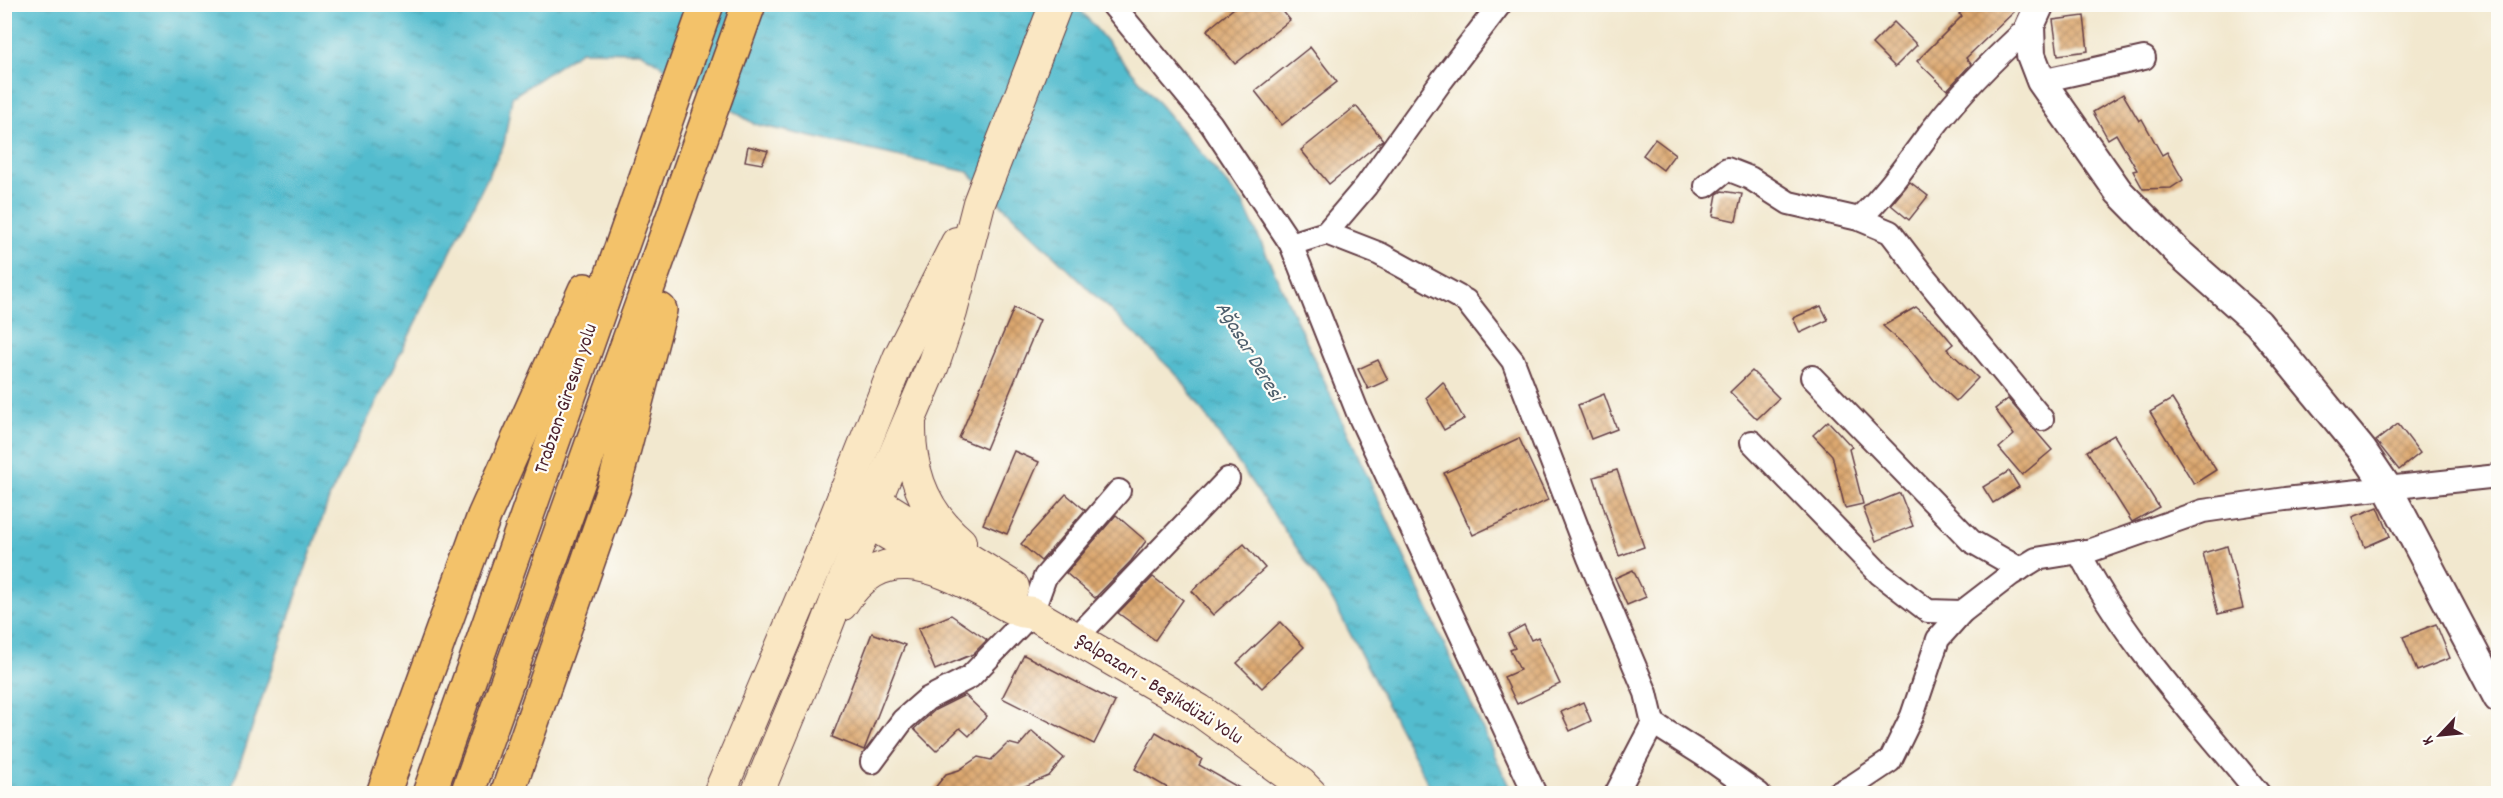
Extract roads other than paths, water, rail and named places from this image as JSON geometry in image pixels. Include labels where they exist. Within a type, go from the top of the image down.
[{"type":"highway","name":"Trabzon-Giresun yolu","points":[[429,794],[707,4]]},
{"type":"highway","points":[[467,794],[749,4]]},
{"type":"highway","points":[[384,794],[484,516],[676,88]]},
{"type":"highway","points":[[507,794],[614,486],[714,102]]},
{"type":"main road","points":[[757,794],[911,417],[951,312],[979,203],[1056,4]]},
{"type":"main road","points":[[719,794],[822,551],[899,358],[933,288],[979,203]]},
{"type":"main road","points":[[911,417],[909,450],[924,499],[936,518],[999,590]]},
{"type":"main road","points":[[844,493],[861,493],[871,511],[999,590]]},
{"type":"main road","points":[[825,630],[848,595],[864,579],[875,570],[893,564],[913,564],[934,569],[1027,598],[1032,613]]},
{"type":"main road","name":"Şalpazarı - Beşikdüzü Yolu","points":[[1032,613],[1199,710],[1302,784],[1311,794]]},
{"type":"street","points":[[1112,4],[1211,124],[1291,244],[1358,413],[1535,794]]},
{"type":"street","points":[[1291,244],[1326,233],[1366,186],[1500,4]]},
{"type":"street","points":[[2033,12],[2031,55],[2041,81],[2119,192],[2179,253],[2258,323],[2362,450],[2387,487],[2499,698]]},
{"type":"street","points":[[1859,219],[1881,198],[1936,124],[2033,12]]},
{"type":"street","points":[[2041,81],[2144,58]]},
{"type":"street","points":[[1706,186],[1727,169],[1750,178],[1789,203],[1859,219],[1890,232],[2042,419]]},
{"type":"street","points":[[1326,233],[1380,254],[1466,301],[1513,361],[1589,558],[1646,693],[1653,723],[1616,794]]},
{"type":"street","points":[[1812,377],[1971,541],[2020,569]]},
{"type":"street","points":[[1752,442],[1880,574],[1928,611],[1962,612]]},
{"type":"street","points":[[1837,794],[1890,761],[1912,716],[1938,639],[1962,612],[2036,559],[2092,550],[2203,511],[2387,487],[2499,476]]},
{"type":"street","points":[[1076,638],[1228,479]]},
{"type":"street","points":[[872,762],[903,720],[927,699],[970,677],[1032,613],[1045,577],[1119,491]]},
{"type":"street","points":[[2079,552],[2097,589],[2128,633],[2259,794]]},
{"type":"street","points":[[1653,723],[1759,794]]},
{"type":"water","name":"Ağasar Deresi","points":[[5,4],[1076,5],[1243,203],[1512,793],[1433,793],[1333,601],[1180,378],[968,172],[754,124],[640,52],[581,51],[512,97],[504,144],[330,496],[230,793],[5,794]]}]
